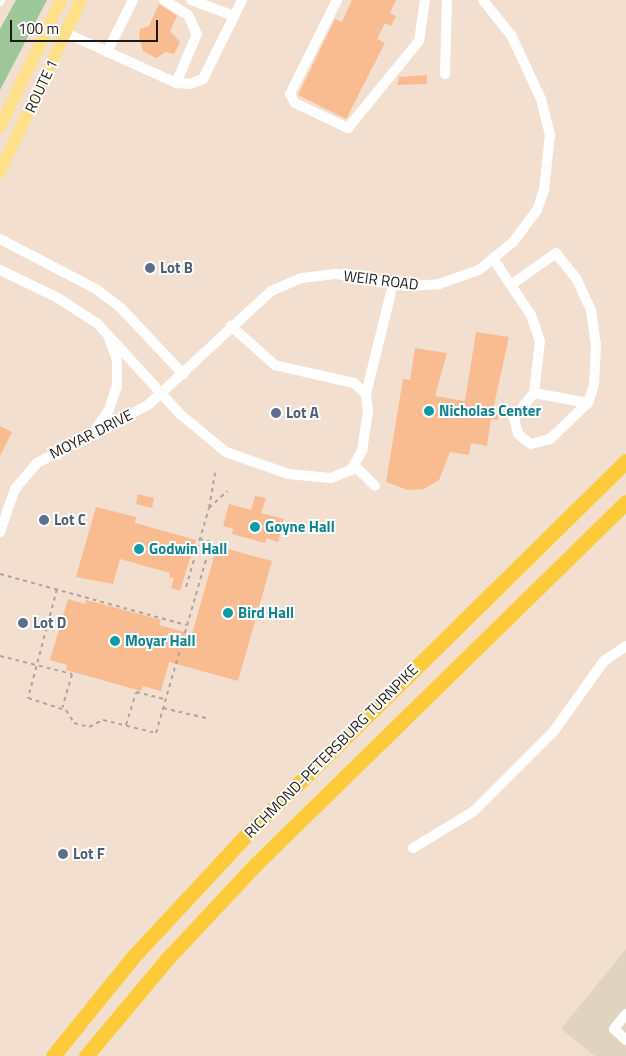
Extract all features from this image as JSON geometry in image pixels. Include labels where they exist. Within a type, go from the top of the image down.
[{"type":"highway","name":"RICHMOND-PETERSBURG TURNPIKE","points":[[53,1056],[132,958],[251,830],[626,462]]},
{"type":"highway","name":"RICHMOND-PETERSBURG TURNPIKE","points":[[86,1056],[168,958],[251,869],[626,502]]},
{"type":"main road","name":"ROUTE 1","points":[[0,127],[61,0]]},
{"type":"main road","name":"ROUTE 1","points":[[0,172],[81,0]]},
{"type":"street","points":[[107,52],[133,0]]},
{"type":"street","points":[[164,0],[188,15],[197,34],[176,83]]},
{"type":"street","points":[[191,0],[234,16]]},
{"type":"street","points":[[66,33],[176,83],[190,84],[203,79],[242,0]]},
{"type":"street","points":[[337,0],[290,94],[295,103],[348,128],[419,41],[425,0]]},
{"type":"street","points":[[445,74],[447,0]]},
{"type":"street","name":"WEIR ROAD","points":[[183,374],[231,326],[271,291],[302,278],[337,274],[393,284],[423,286],[454,280],[494,260],[519,235],[537,210],[551,154],[541,99],[511,35],[483,0]]},
{"type":"street","points":[[0,239],[96,289],[128,314],[183,374]]},
{"type":"street","points":[[494,260],[531,315],[540,341],[534,393],[514,418],[518,434],[531,444],[550,439],[588,403],[594,385],[596,345],[591,310],[576,278],[556,253],[511,285]]},
{"type":"street","points":[[0,270],[74,307],[106,332],[195,429],[246,462],[312,477],[343,475],[355,466],[362,451],[368,410],[366,394],[393,284]]},
{"type":"street","points":[[231,326],[275,365],[354,383],[366,394]]},
{"type":"street","points":[[95,430],[113,402],[118,378],[115,352],[106,332]]},
{"type":"street","name":"MOYAR DRIVE","points":[[0,532],[9,501],[31,469],[46,456],[148,405],[183,374]]},
{"type":"street","points":[[534,393],[588,403]]},
{"type":"street","points":[[355,466],[375,486]]},
{"type":"street","points":[[413,848],[474,811],[554,731],[604,661],[626,646]]},
{"type":"street","points":[[626,1014],[614,1029],[626,1040]]},
{"type":"path","points":[[186,587],[210,508],[216,470]]},
{"type":"path","points":[[210,508],[227,491]]},
{"type":"path","points":[[57,589],[28,698],[62,708],[74,723],[89,727],[103,720],[156,733],[211,542],[200,539]]},
{"type":"path","points":[[0,574],[186,625]]},
{"type":"path","points":[[0,656],[36,663],[72,674],[62,708]]},
{"type":"path","points":[[126,725],[136,692],[165,699]]},
{"type":"path","points":[[163,708],[206,718]]},
{"type":"shaded area","points":[[626,949],[626,1056],[595,1056],[561,1029]]},
{"type":"green space","points":[[16,0],[47,0],[0,90],[0,29]]},
{"type":"building","points":[[352,0],[396,0],[390,13],[396,16],[391,26],[385,23],[377,39],[385,43],[346,119],[298,95],[335,19],[342,22]]},
{"type":"building","points":[[159,4],[177,16],[170,31],[180,42],[174,54],[166,52],[156,58],[143,51],[139,36],[140,29],[149,26]]},
{"type":"building","points":[[427,75],[427,84],[397,85],[399,77]]},
{"type":"building","name":"Nicholas Center","points":[[476,332],[509,337],[493,410],[499,411],[498,420],[491,419],[487,446],[471,443],[469,455],[450,452],[439,480],[424,489],[408,490],[386,482],[403,379],[410,380],[415,348],[447,353],[435,396],[465,401]]},
{"type":"building","points":[[0,426],[12,432],[0,456]]},
{"type":"building","points":[[138,494],[154,498],[152,508],[136,504]]},
{"type":"building","name":"Goyne Hall","points":[[255,496],[266,498],[261,513],[284,519],[278,542],[266,538],[265,543],[232,534],[233,529],[223,526],[229,504],[251,510]]},
{"type":"building","name":"Godwin Hall","points":[[96,507],[136,517],[135,523],[196,540],[180,591],[171,588],[174,578],[169,577],[170,573],[120,559],[113,584],[76,577]]},
{"type":"building","points":[[217,546],[272,561],[238,681],[169,662],[161,691],[143,686],[141,691],[66,670],[67,665],[50,660],[68,599],[85,604],[86,600],[151,617],[161,620],[159,625],[192,634]]},
{"type":"place","name":"Lot B","points":[[150,268]]},
{"type":"place","name":"Nicholas Center","points":[[429,411]]},
{"type":"place","name":"Lot A","points":[[276,413]]},
{"type":"place","name":"Lot C","points":[[44,520]]},
{"type":"place","name":"Goyne Hall","points":[[255,527]]},
{"type":"place","name":"Godwin Hall","points":[[139,549]]},
{"type":"place","name":"Bird Hall","points":[[228,613]]},
{"type":"place","name":"Lot D","points":[[23,623]]},
{"type":"place","name":"Moyar Hall","points":[[115,641]]},
{"type":"place","name":"Lot F","points":[[63,854]]}]
